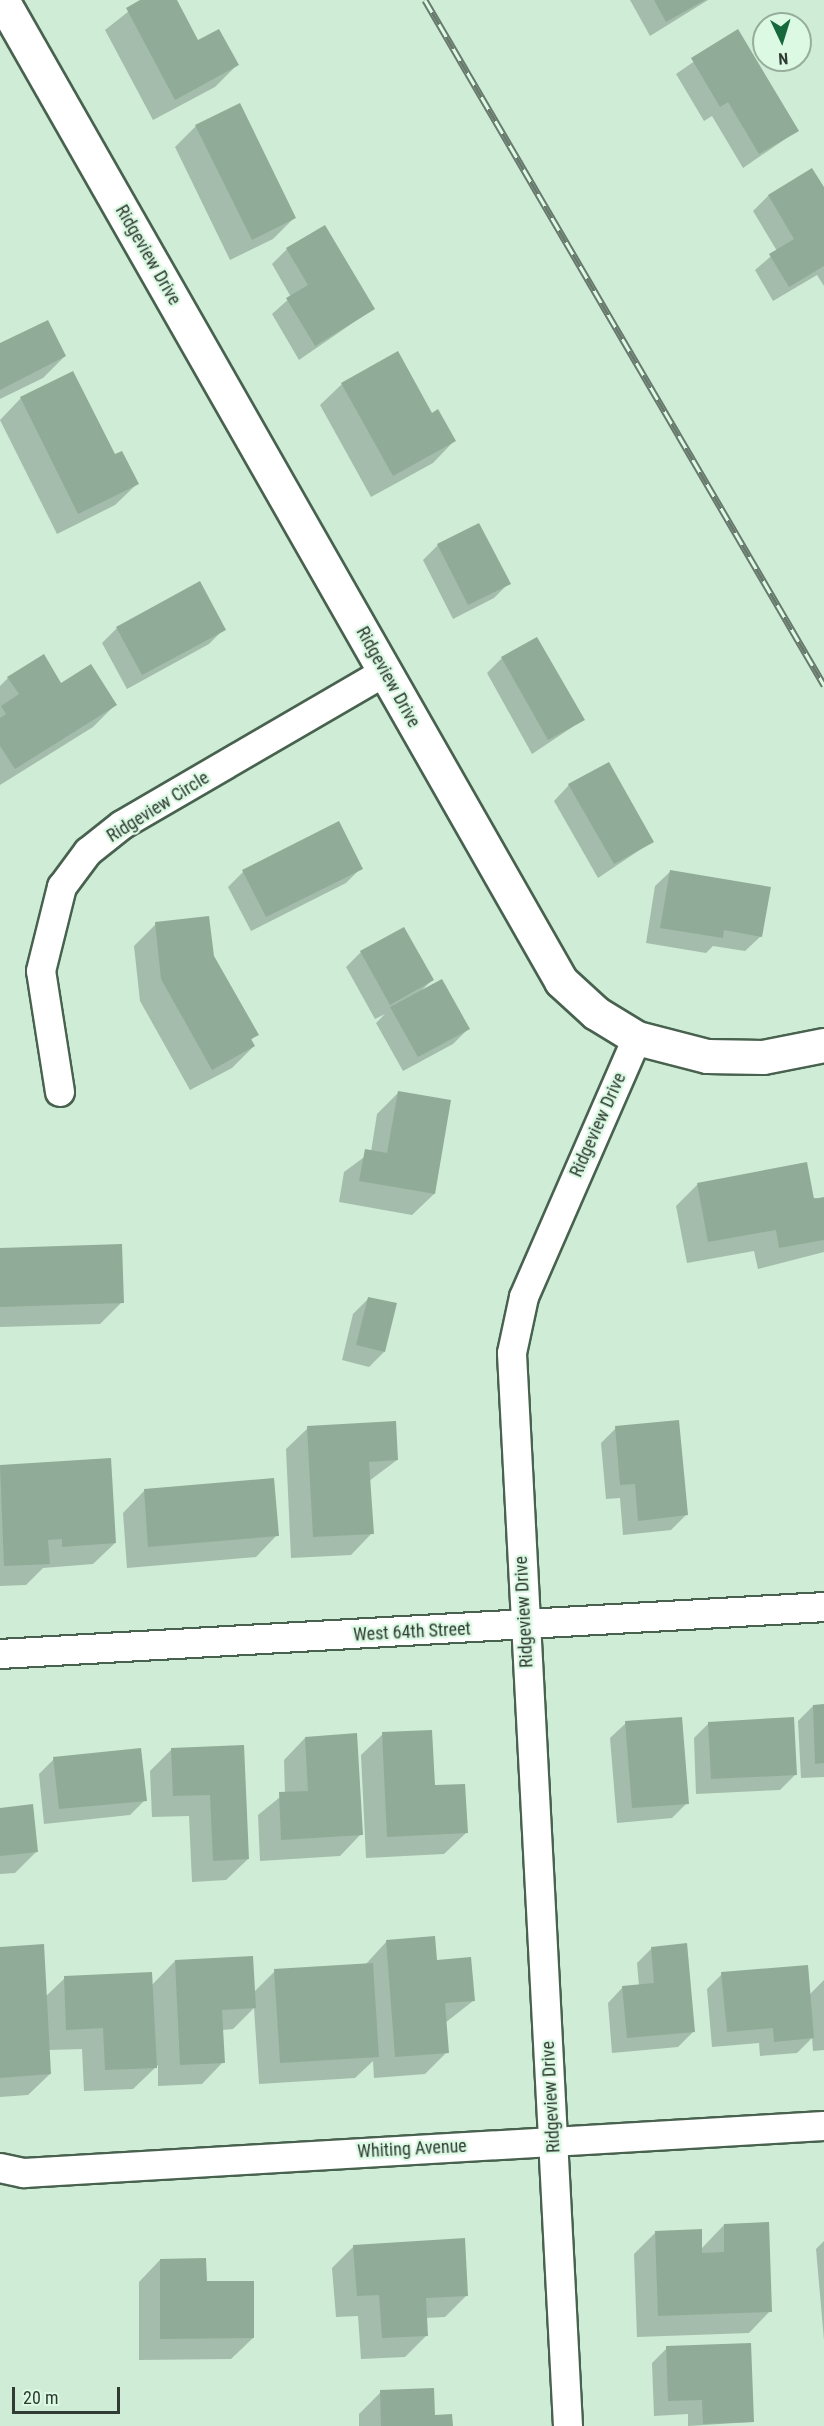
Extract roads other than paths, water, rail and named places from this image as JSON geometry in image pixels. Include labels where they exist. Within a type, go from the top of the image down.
[{"type":"street","name":"Ridgeview Drive","points":[[2,0],[561,981],[596,1013],[637,1038],[528,1286],[512,1353],[568,2426]]},
{"type":"street","name":"Ridgeview Circle","points":[[60,1092],[41,971],[62,887],[75,870],[122,825],[385,672]]},
{"type":"street","points":[[637,1038],[707,1056],[763,1057],[824,1045]]},
{"type":"street","name":"West 64th Street","points":[[0,1654],[525,1626],[824,1607]]},
{"type":"street","name":"Whiting Avenue","points":[[0,2168],[24,2173],[553,2140],[824,2126]]},
{"type":"railway","points":[[425,0],[824,685]]}]
